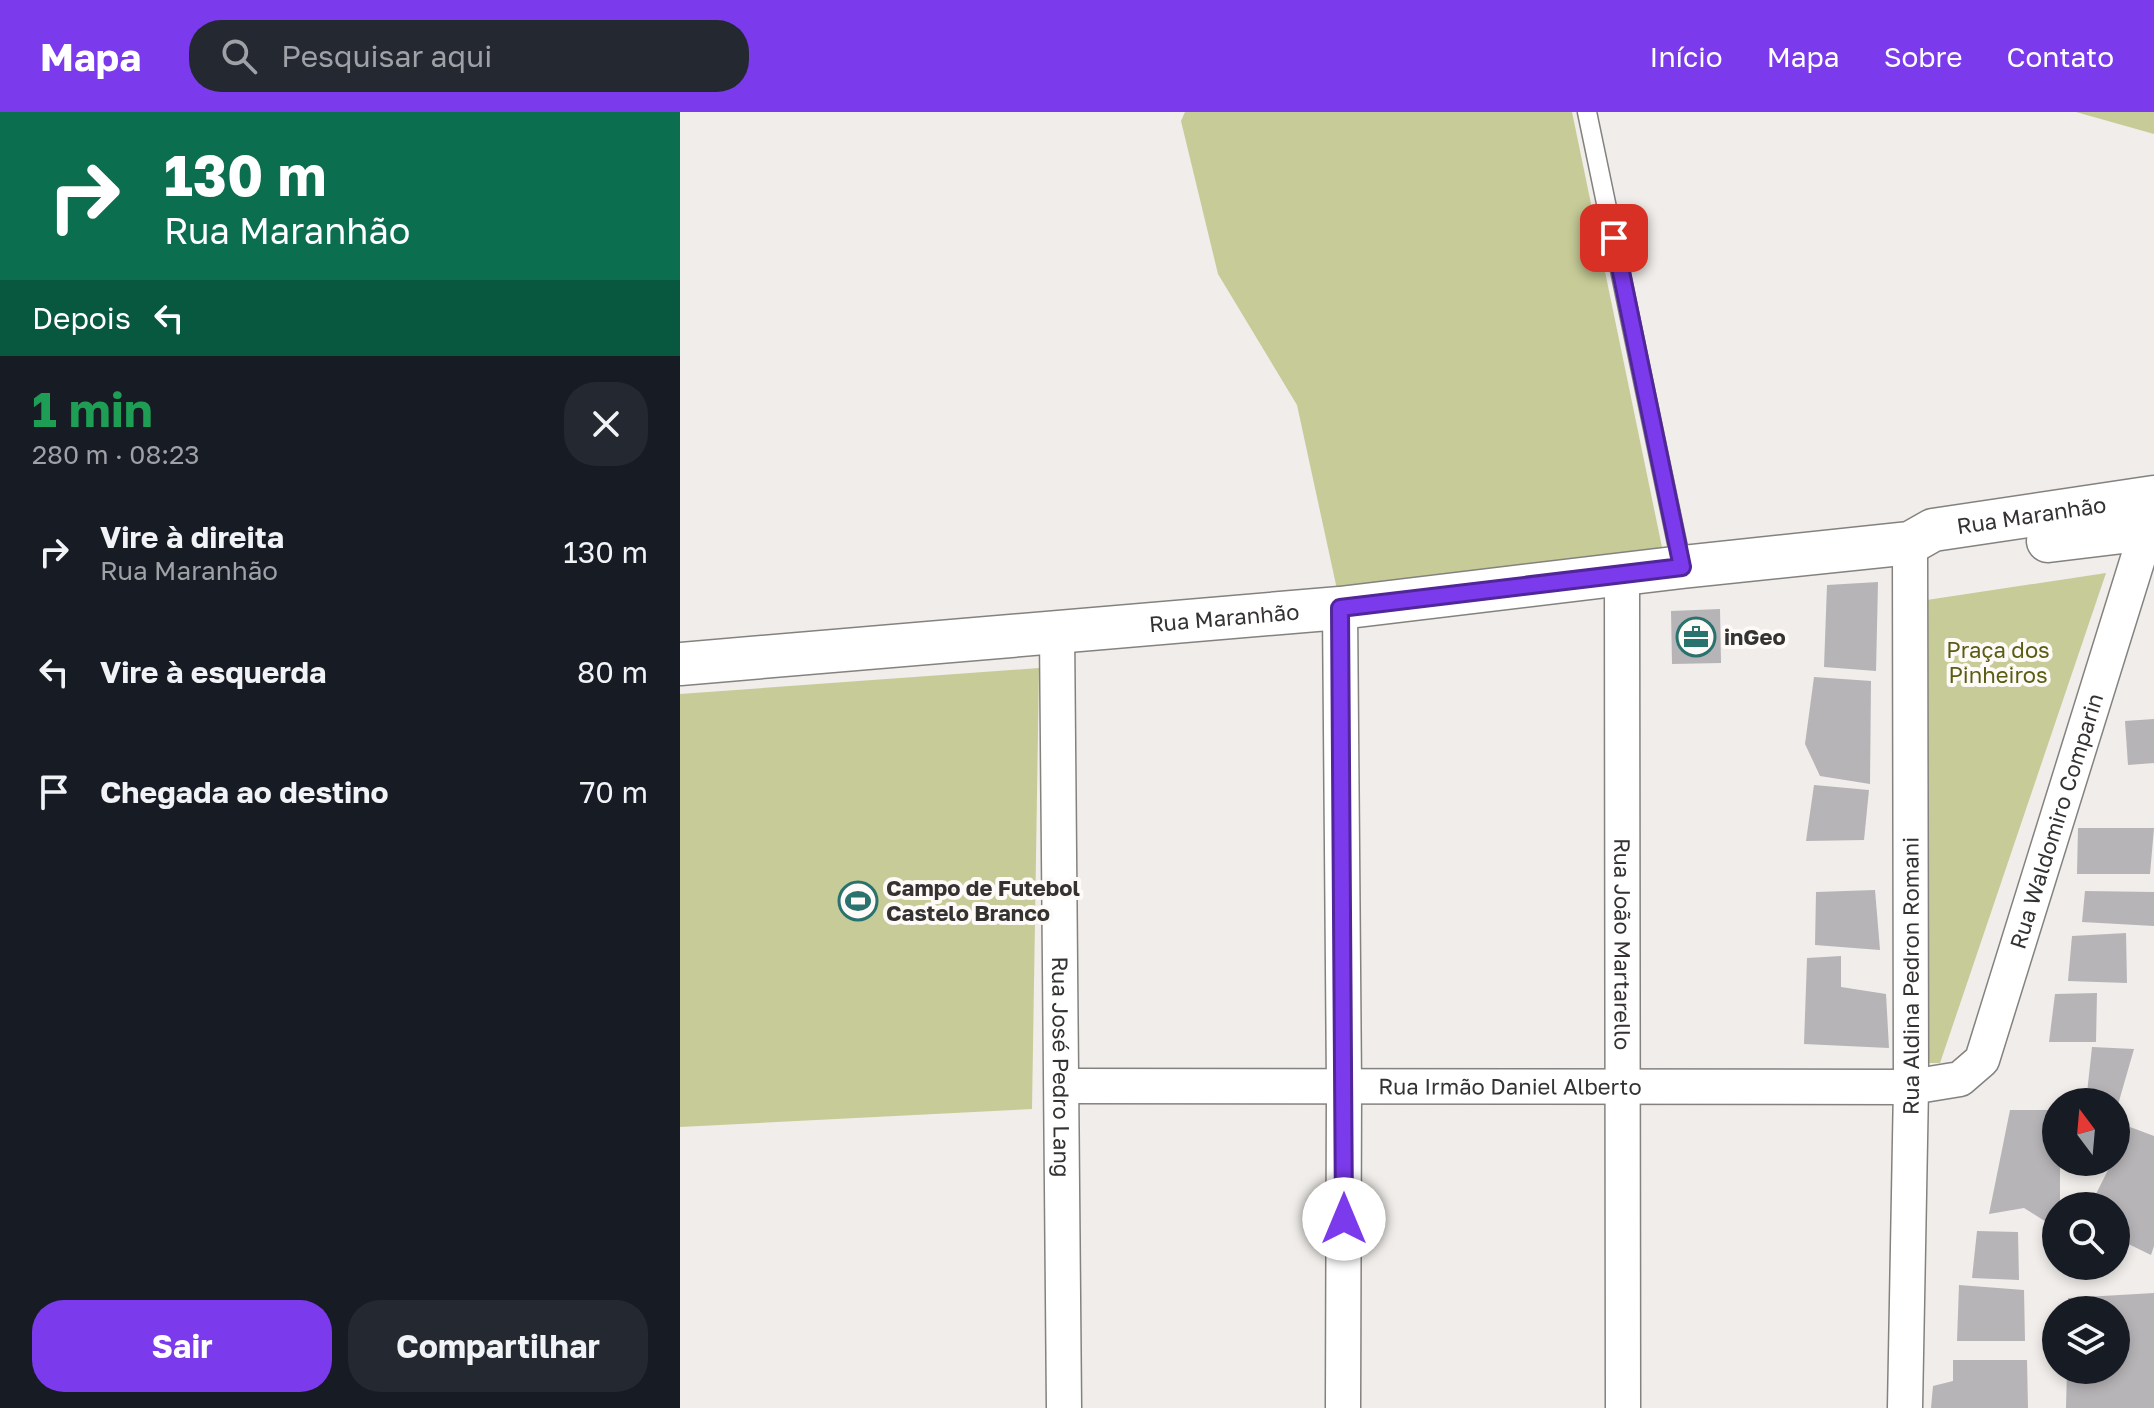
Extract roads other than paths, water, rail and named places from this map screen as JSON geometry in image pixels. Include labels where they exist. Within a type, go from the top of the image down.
[{"type":"street","name":"Rua Maranhão","points":[[680,664],[1340,608],[1910,543],[1933,530],[2152,515]]},
{"type":"street","name":"Rua Waldomiro Comparin","points":[[1911,1087],[1960,1079],[1982,1060],[2152,515]]},
{"type":"street","name":"Rua Aldina Pedron Romani","points":[[1905,1408],[1911,1087],[1910,543]]},
{"type":"street","name":"Rua João Martarello","points":[[1622,574],[1623,1408]]},
{"type":"street","points":[[1340,608],[1343,1408]]},
{"type":"street","name":"Rua José Pedro Lang","points":[[1057,631],[1064,1408]]},
{"type":"street","name":"Rua Irmão Daniel Alberto","points":[[1062,1086],[1911,1087]]},
{"type":"lane","points":[[1587,112],[1682,567]]},
{"type":"place","name":"inGeo","points":[[1696,637]]},
{"type":"place","name":"Campo de Futebol Castelo Branco","points":[[858,901]]},
{"type":"park label","name":"Praça dos Pinheiros","points":[[1998,662]]}]
